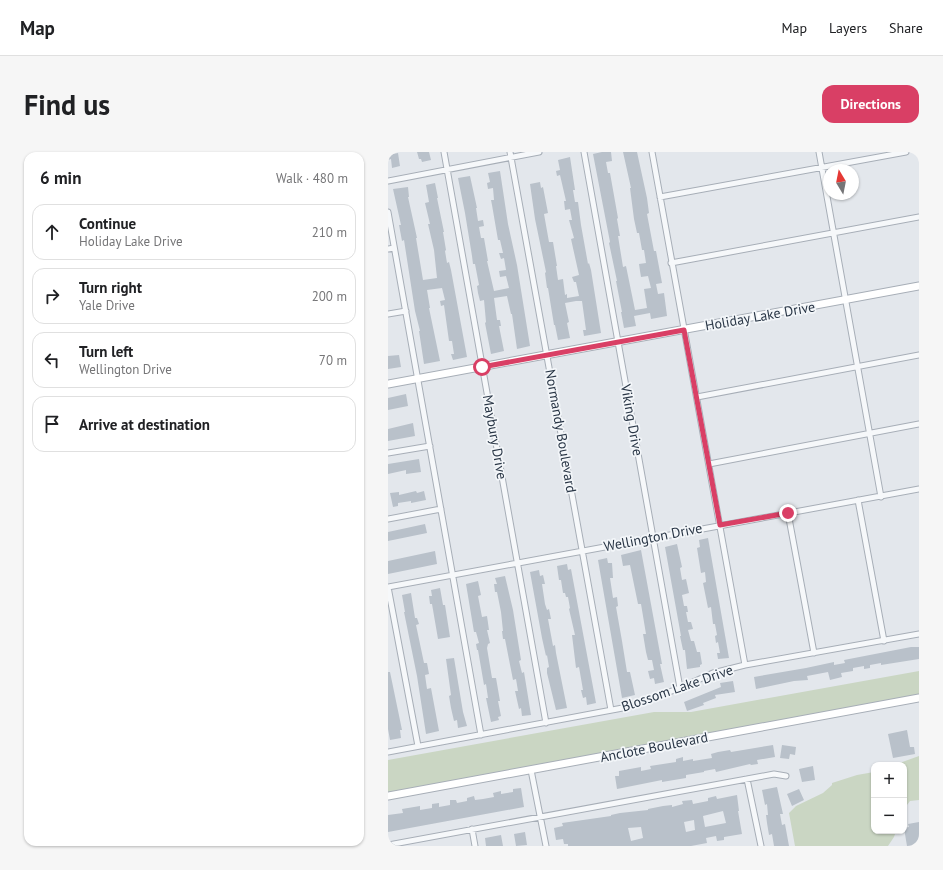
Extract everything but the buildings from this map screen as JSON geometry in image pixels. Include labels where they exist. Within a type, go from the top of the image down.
[{"type":"street","name":"Maybury Drive","points":[[444,152],[546,723]]},
{"type":"street","name":"Normandy Boulevard","points":[[510,152],[611,710]]},
{"type":"street","points":[[388,181],[539,152]]},
{"type":"street","name":"Viking Drive","points":[[584,152],[680,688]]},
{"type":"street","points":[[652,152],[745,665]]},
{"type":"street","points":[[819,152],[881,497]]},
{"type":"street","points":[[660,197],[906,152]]},
{"type":"street","points":[[388,212],[481,735]]},
{"type":"street","points":[[671,263],[919,217]]},
{"type":"street","points":[[388,249],[394,248]]},
{"type":"street","name":"Holiday Lake Drive","points":[[388,384],[919,286]]},
{"type":"street","points":[[388,314],[406,311]]},
{"type":"street","points":[[696,397],[919,355]]},
{"type":"street","points":[[709,464],[919,424]]},
{"type":"street","points":[[388,453],[430,446]]},
{"type":"street","name":"Wellington Drive","points":[[388,587],[720,525],[919,490]]},
{"type":"street","points":[[858,500],[884,640]]},
{"type":"street","points":[[388,519],[441,509]]},
{"type":"street","points":[[788,513],[814,653]]},
{"type":"street","points":[[388,587],[418,746]]},
{"type":"street","name":"Blossom Lake Drive","points":[[388,752],[628,707],[680,688],[713,673],[745,665],[919,634]]},
{"type":"street","name":"Anclote Boulevard","points":[[388,796],[919,698]]},
{"type":"street","points":[[531,770],[546,846]]},
{"type":"street","points":[[388,845],[405,844],[540,816],[774,774],[786,776]]},
{"type":"street","points":[[747,779],[761,846]]},
{"type":"street","points":[[472,829],[475,846]]},
{"type":"green space","points":[[919,671],[919,695],[388,793],[388,760],[654,712],[691,712]]},
{"type":"green space","points":[[919,756],[919,800],[910,801],[907,805],[907,762],[902,762]]},
{"type":"green space","points":[[871,773],[871,834],[895,834],[888,846],[795,846],[789,813],[796,806],[823,793],[832,785],[832,783],[857,775]]},
{"type":"route","points":[[482,367],[684,330],[720,525],[788,513]]}]
